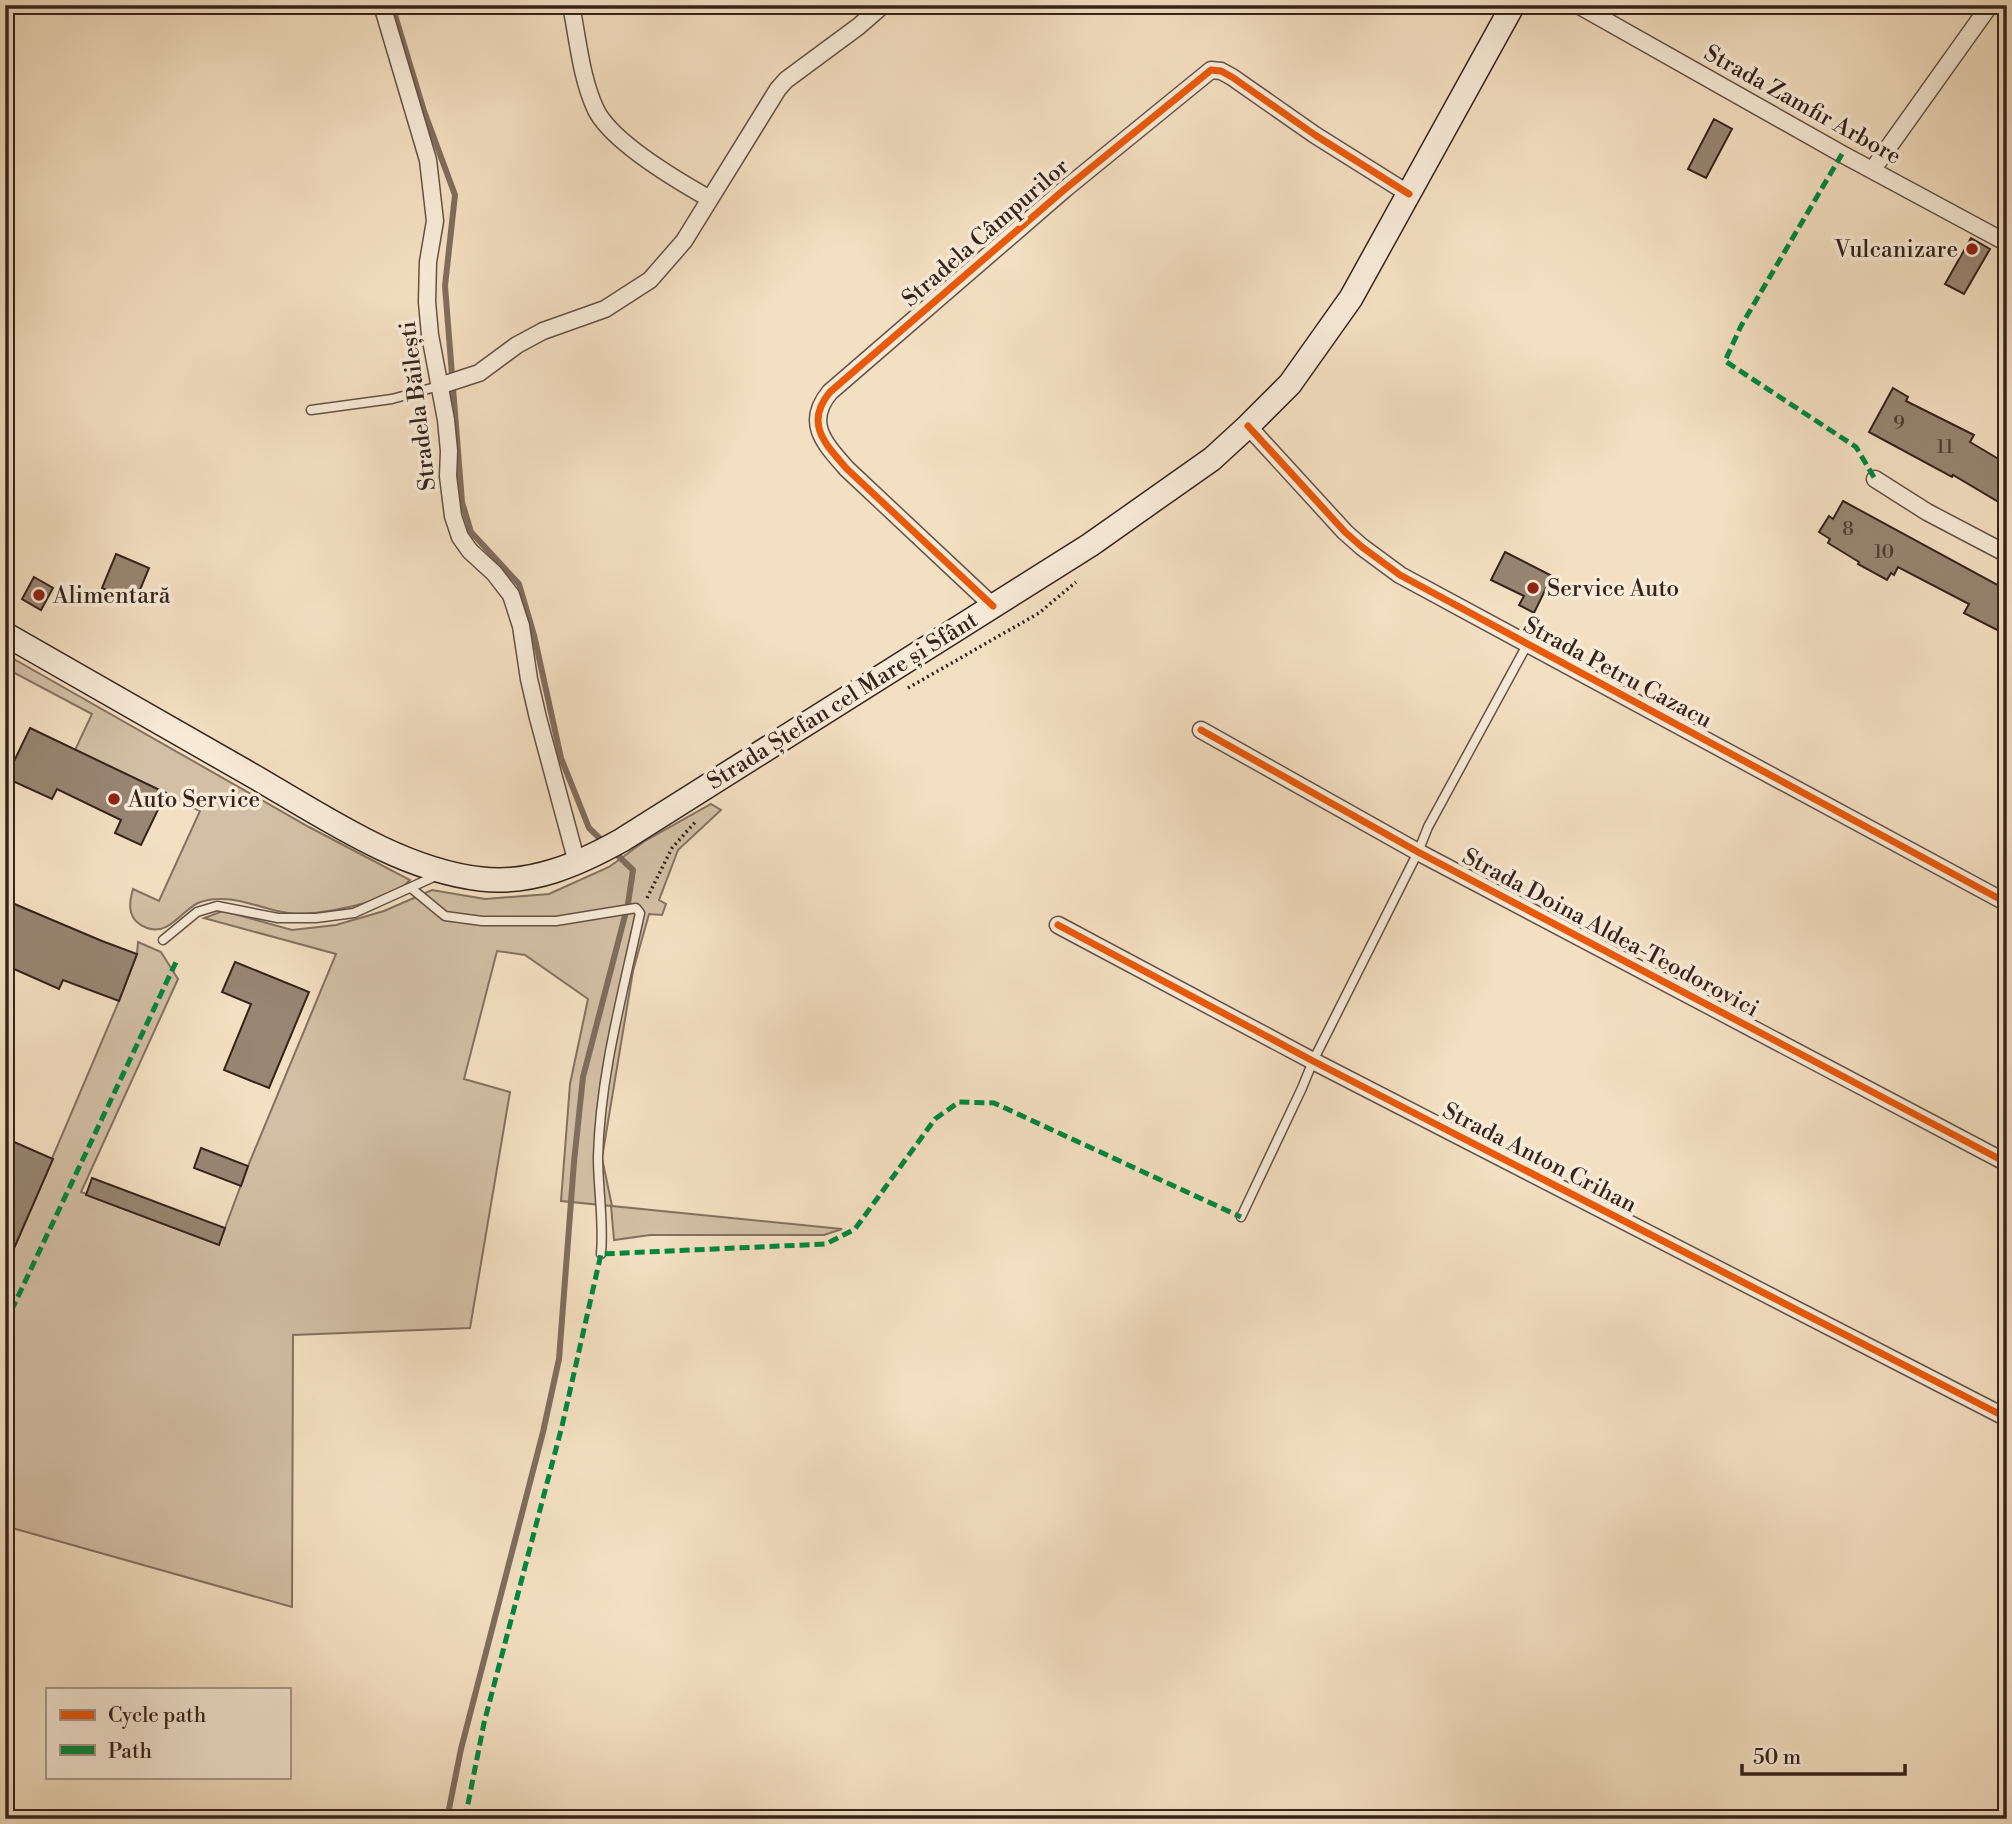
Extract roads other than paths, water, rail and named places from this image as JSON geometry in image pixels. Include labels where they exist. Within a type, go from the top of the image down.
[{"type":"main road","name":"Strada Ștefan cel Mare și Sfânt","points":[[5,634],[351,832],[426,867],[482,880],[505,880],[532,877],[585,860],[622,840],[1086,548],[1212,460],[1290,384],[1351,298],[1513,5]]},
{"type":"street","name":"Stradela Băilești","points":[[382,5],[428,160],[435,221],[428,262],[427,302],[430,335],[446,420],[453,516],[460,537],[470,551],[494,573],[511,595],[521,626],[535,705],[585,860]]},
{"type":"street","points":[[570,5],[587,85],[604,124],[664,171],[710,199]]},
{"type":"street","points":[[439,386],[488,367],[517,345],[543,331],[605,309],[640,288],[684,241],[786,80],[883,5]]},
{"type":"street","name":"Strada Zamfir Arbore","points":[[1578,5],[2007,243]]},
{"type":"street","points":[[1873,169],[1990,5]]},
{"type":"street","name":"Stradela Câmpurilor","points":[[993,606],[847,469],[828,447],[819,429],[818,418],[822,402],[830,392],[1076,180],[1211,70],[1221,71],[1232,77],[1315,135],[1409,194]]},
{"type":"street","name":"Strada Petru Cazacu","points":[[1248,426],[1362,547],[1423,589],[2007,903]]},
{"type":"street","points":[[1875,479],[1917,506],[2007,554]]},
{"type":"street","name":"Strada Doina Aldea-Teodorovici","points":[[1200,730],[1418,852],[2007,1163]]},
{"type":"street","name":"Strada Anton Crihan","points":[[1058,925],[1313,1062],[2007,1418]]},
{"type":"lane","points":[[312,410],[392,398],[439,386]]},
{"type":"lane","points":[[1241,1217],[1428,827],[1527,645]]},
{"type":"lane","points":[[163,940],[197,912],[217,906],[278,918],[317,918],[354,913],[444,872]]},
{"type":"lane","points":[[411,888],[445,916],[482,921],[556,921],[611,912],[638,911],[607,1076],[598,1158],[603,1224],[601,1254]]},
{"type":"waterway","points":[[392,5],[424,111],[455,195],[445,286],[462,502],[471,532],[519,584],[534,635],[561,758],[589,828],[633,870],[628,904],[583,1077],[559,1359],[543,1432],[461,1749],[447,1819]]},
{"type":"place","name":"Vulcanizare","points":[[1972,249]]},
{"type":"place","name":"Service Auto","points":[[1533,588]]},
{"type":"place","name":"Alimentară","points":[[39,595]]},
{"type":"place","name":"Auto Service","points":[[114,799]]}]
